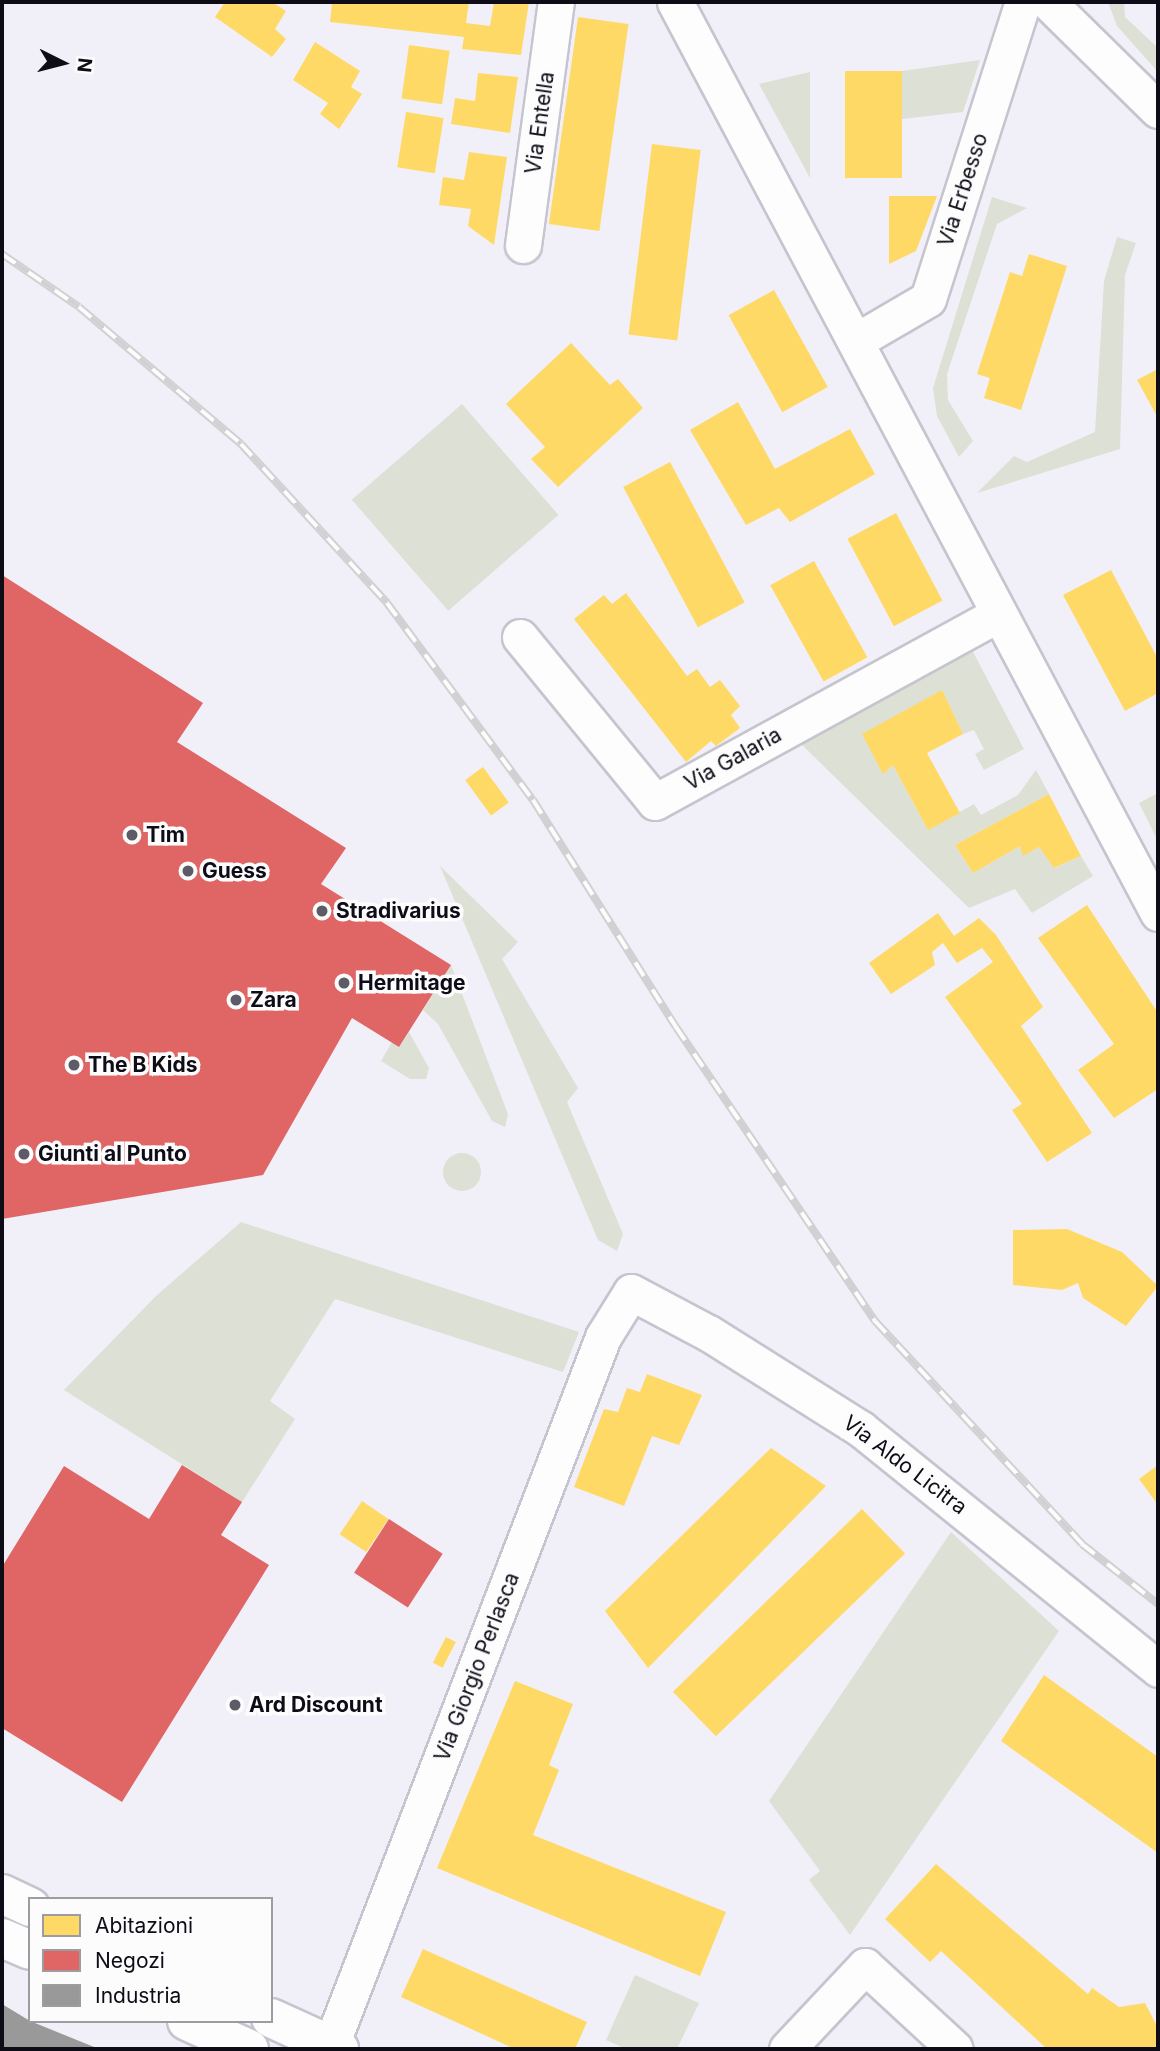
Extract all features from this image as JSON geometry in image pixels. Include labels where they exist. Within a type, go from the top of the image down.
[{"type":"main road","points":[[2,1894],[28,1906]]},
{"type":"main road","points":[[2,1938],[28,1949]]},
{"type":"main road","points":[[273,2019],[335,2047]]},
{"type":"main road","points":[[191,2023],[249,2049]]},
{"type":"street","name":"Via Entella","points":[[523,245],[556,2]]},
{"type":"street","points":[[675,2],[1158,913]]},
{"type":"street","name":"Via Erbesso","points":[[856,341],[929,299],[1023,2]]},
{"type":"street","points":[[1048,2],[1158,110]]},
{"type":"street","name":"Via Galaria","points":[[520,637],[655,802],[999,614]]},
{"type":"street","name":"Via Aldo Licitra","points":[[631,1292],[710,1334],[861,1429],[1158,1668]]},
{"type":"street","name":"Via Giorgio Perlasca","points":[[335,2047],[603,1337],[631,1292]]},
{"type":"street","points":[[787,2049],[865,1966],[955,2049]]},
{"type":"shaded area","points":[[1108,2],[1124,2],[1125,17],[1158,48],[1158,72],[1117,26]]},
{"type":"shaded area","points":[[980,60],[963,112],[902,119],[902,71]]},
{"type":"shaded area","points":[[810,72],[810,178],[759,84]]},
{"type":"shaded area","points":[[992,197],[1027,208],[997,224],[947,374],[948,400],[973,441],[959,457],[937,416],[933,388]]},
{"type":"shaded area","points":[[1117,237],[1136,243],[1125,275],[1120,449],[977,493],[1014,456],[1027,462],[1095,432],[1104,281]]},
{"type":"shaded area","points":[[462,404],[558,515],[448,611],[352,500]]},
{"type":"shaded area","points":[[972,650],[1024,749],[984,770],[975,754],[984,749],[974,730],[963,734],[942,691],[884,773],[893,765],[928,830],[974,804],[981,815],[1018,795],[1036,770],[1049,794],[955,845],[973,873],[1020,846],[1024,855],[1039,847],[1055,868],[1081,856],[1093,876],[1032,913],[1015,889],[969,908],[801,744]]},
{"type":"shaded area","points":[[1158,793],[1158,841],[1139,803]]},
{"type":"shaded area","points":[[440,866],[518,942],[502,959],[578,1088],[567,1102],[623,1234],[617,1251],[598,1240]]},
{"type":"shaded area","points":[[451,965],[508,1114],[505,1127],[492,1121],[438,1024],[423,1010]]},
{"type":"shaded area","points":[[409,1032],[429,1068],[426,1079],[410,1079],[381,1061],[392,1042],[399,1047]]},
{"type":"shaded area","points":[[462,1153],[476,1158],[481,1172],[476,1186],[462,1191],[448,1186],[443,1172],[448,1158]]},
{"type":"shaded area","points":[[241,1222],[579,1332],[563,1372],[335,1299],[270,1401],[295,1419],[242,1502],[64,1390],[156,1296]]},
{"type":"shaded area","points":[[951,1532],[1059,1631],[850,1935],[809,1880],[820,1871],[769,1801]]},
{"type":"shaded area","points":[[635,1975],[699,2003],[677,2049],[626,2049],[606,2040]]},
{"type":"building: Abitazioni","points":[[225,2],[272,2],[286,11],[275,29],[286,39],[272,57],[215,17]]},
{"type":"building: Abitazioni","points":[[332,2],[469,2],[466,23],[490,26],[494,2],[529,2],[521,55],[462,49],[464,37],[330,22]]},
{"type":"building: Abitazioni","points":[[578,17],[629,24],[599,231],[549,224]]},
{"type":"building: Abitazioni","points":[[315,42],[360,71],[351,87],[362,94],[339,129],[320,114],[328,103],[293,80]]},
{"type":"building: Abitazioni","points":[[409,45],[450,51],[442,104],[401,98]]},
{"type":"building: Abitazioni","points":[[845,71],[902,71],[902,178],[845,178]]},
{"type":"building: Abitazioni","points":[[478,73],[518,77],[510,133],[451,124],[455,98],[475,101]]},
{"type":"building: Abitazioni","points":[[406,112],[444,118],[435,173],[397,167]]},
{"type":"building: Abitazioni","points":[[652,144],[701,150],[677,341],[629,335]]},
{"type":"building: Abitazioni","points":[[469,152],[507,157],[494,245],[468,226],[471,209],[439,205],[443,177],[464,180]]},
{"type":"building: Abitazioni","points":[[889,196],[937,196],[916,251],[889,264]]},
{"type":"building: Abitazioni","points":[[1029,254],[1067,266],[1021,410],[984,398],[990,378],[977,374],[1010,272],[1022,276]]},
{"type":"building: Abitazioni","points":[[774,290],[828,387],[782,412],[729,315]]},
{"type":"building: Abitazioni","points":[[571,343],[610,385],[618,379],[643,408],[558,487],[531,459],[545,447],[506,404]]},
{"type":"building: Abitazioni","points":[[1158,369],[1158,418],[1137,380]]},
{"type":"building: Abitazioni","points":[[738,402],[775,469],[850,429],[875,474],[790,522],[779,508],[746,525],[690,430]]},
{"type":"building: Abitazioni","points":[[670,462],[745,602],[698,627],[623,487]]},
{"type":"building: Abitazioni","points":[[896,513],[942,600],[894,626],[847,539]]},
{"type":"building: Abitazioni","points":[[814,561],[867,657],[824,681],[770,585]]},
{"type":"building: Abitazioni","points":[[1111,570],[1158,659],[1158,693],[1125,711],[1063,595]]},
{"type":"building: Abitazioni","points":[[626,593],[687,676],[697,669],[710,687],[720,680],[740,706],[731,715],[740,728],[716,746],[711,741],[686,762],[574,619],[604,595],[612,604]]},
{"type":"building: Abitazioni","points":[[942,690],[963,734],[927,753],[960,813],[928,830],[893,765],[883,774],[862,734]]},
{"type":"building: Abitazioni","points":[[483,767],[509,803],[491,816],[465,780]]},
{"type":"building: Abitazioni","points":[[1049,794],[1081,856],[1054,868],[1039,847],[1023,856],[1020,846],[973,873],[955,845]]},
{"type":"building: Abitazioni","points":[[1087,905],[1158,1013],[1158,1089],[1114,1118],[1078,1070],[1114,1044],[1038,938]]},
{"type":"building: Abitazioni","points":[[938,913],[954,936],[979,918],[996,935],[1043,1007],[1021,1026],[1092,1133],[1047,1162],[1012,1110],[1022,1104],[945,997],[993,962],[982,948],[957,963],[943,943],[932,952],[935,965],[891,994],[869,963]]},
{"type":"building: Abitazioni","points":[[1067,1229],[1122,1252],[1158,1286],[1126,1326],[1083,1298],[1078,1283],[1062,1290],[1013,1285],[1013,1230]]},
{"type":"building: Abitazioni","points":[[647,1374],[702,1395],[679,1445],[652,1436],[624,1506],[574,1487],[604,1409],[618,1412],[627,1388],[640,1392]]},
{"type":"building: Abitazioni","points":[[771,1448],[826,1486],[648,1668],[605,1611]]},
{"type":"building: Abitazioni","points":[[1158,1465],[1158,1505],[1139,1479]]},
{"type":"building: Abitazioni","points":[[362,1501],[389,1519],[366,1552],[340,1534]]},
{"type":"building: Abitazioni","points":[[862,1509],[905,1554],[716,1736],[673,1692]]},
{"type":"building: Abitazioni","points":[[446,1637],[456,1642],[443,1668],[433,1663]]},
{"type":"building: Abitazioni","points":[[1044,1675],[1158,1757],[1158,1853],[1001,1741]]},
{"type":"building: Abitazioni","points":[[515,1681],[573,1704],[549,1765],[559,1770],[533,1835],[726,1912],[700,1976],[437,1868]]},
{"type":"building: Abitazioni","points":[[936,1864],[1088,1994],[1092,1988],[1119,2007],[1145,2003],[1158,2028],[1158,2049],[1047,2049],[941,1951],[930,1962],[885,1919]]},
{"type":"building: Abitazioni","points":[[423,1949],[587,2022],[575,2049],[515,2049],[401,1997]]},
{"type":"building: Negozi","points":[[2,575],[203,703],[177,742],[346,848],[321,884],[451,965],[399,1047],[352,1018],[263,1175],[2,1219]]},
{"type":"building: Negozi","points":[[182,1465],[242,1502],[221,1535],[269,1565],[122,1802],[2,1728],[2,1567],[64,1466],[149,1519]]},
{"type":"building: Negozi","points":[[389,1519],[443,1554],[408,1608],[354,1573]]},
{"type":"building: Industria","points":[[2,2004],[28,2020],[28,2023],[35,2023],[99,2049],[2,2049]]},
{"type":"railway","points":[[2,254],[79,307],[241,444],[387,603],[533,800],[676,1027],[875,1321],[1082,1544],[1158,1604]]},
{"type":"place","name":"Tim","points":[[132,835]]},
{"type":"place","name":"Guess","points":[[188,871]]},
{"type":"place","name":"Stradivarius","points":[[322,911]]},
{"type":"place","name":"Hermitage","points":[[344,983]]},
{"type":"place","name":"Zara","points":[[236,1000]]},
{"type":"place","name":"The B Kids","points":[[74,1065]]},
{"type":"place","name":"Giunti al Punto","points":[[24,1154]]},
{"type":"place","name":"Ard Discount","points":[[235,1705]]}]
